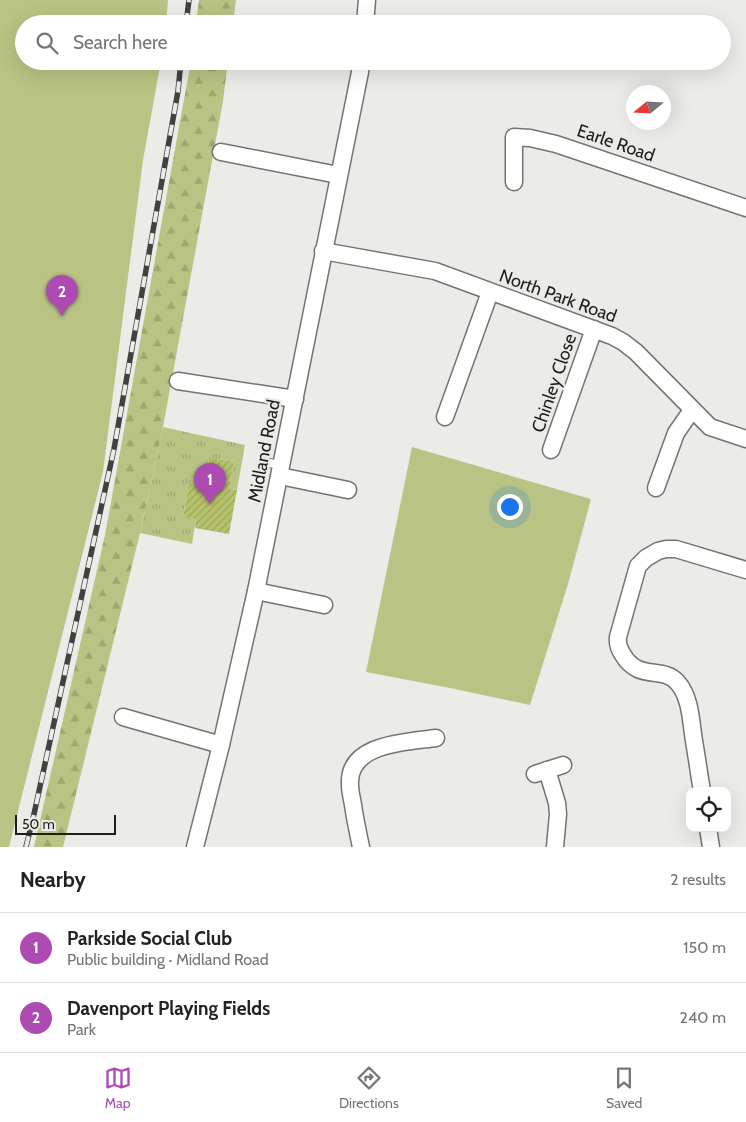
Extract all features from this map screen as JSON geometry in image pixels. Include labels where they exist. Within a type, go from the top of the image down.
[{"type":"street","points":[[366,15],[367,0]]},
{"type":"street","name":"Midland Road","points":[[195,847],[256,591],[360,70]]},
{"type":"street","name":"Earle Road","points":[[514,182],[514,137],[530,138],[556,144],[746,208]]},
{"type":"street","points":[[221,152],[338,175]]},
{"type":"street","name":"North Park Road","points":[[323,252],[435,271],[594,329],[623,342],[636,352],[710,427],[746,439]]},
{"type":"street","points":[[445,417],[490,292]]},
{"type":"street","name":"Chinley Close","points":[[551,450],[594,329]]},
{"type":"street","points":[[178,381],[295,399]]},
{"type":"street","points":[[656,488],[676,433],[692,410]]},
{"type":"street","points":[[281,471],[348,490]]},
{"type":"street","points":[[701,787],[689,706],[679,684],[668,675],[650,673],[632,666],[620,651],[617,641],[637,569],[646,558],[658,551],[676,549],[746,570]]},
{"type":"street","points":[[256,591],[324,605]]},
{"type":"street","points":[[123,717],[221,744]]},
{"type":"street","points":[[361,847],[350,787],[351,773],[356,763],[367,753],[378,748],[436,738]]},
{"type":"street","points":[[555,847],[558,814],[554,792],[541,772],[563,765]]},
{"type":"street","points":[[709,832],[711,847]]},
{"type":"lane","points":[[263,462],[281,471]]},
{"type":"green space","points":[[0,0],[168,0],[167,15],[15,15],[15,70],[159,70],[143,160],[103,472],[9,847],[0,847]]},
{"type":"green space","points":[[199,0],[236,0],[234,15],[197,15]]},
{"type":"green space","points":[[189,70],[227,70],[223,101],[163,427],[140,533],[63,847],[34,847],[105,535]]},
{"type":"green space","points":[[163,427],[245,445],[237,490],[229,489],[234,462],[209,457],[204,486],[189,483],[183,516],[196,519],[192,544],[140,533]]},
{"type":"green space","points":[[412,447],[591,499],[568,584],[530,705],[366,672]]},
{"type":"building","points":[[209,457],[234,462],[229,489],[237,490],[229,534],[195,528],[196,519],[183,517],[189,483],[204,486]]},
{"type":"railway","points":[[187,15],[189,0]]},
{"type":"railway","points":[[26,847],[114,449],[178,91],[180,70]]},
{"type":"place","name":"Davenport Playing Fields","points":[[62,316]]},
{"type":"place","name":"Parkside Social Club","points":[[210,504]]}]
